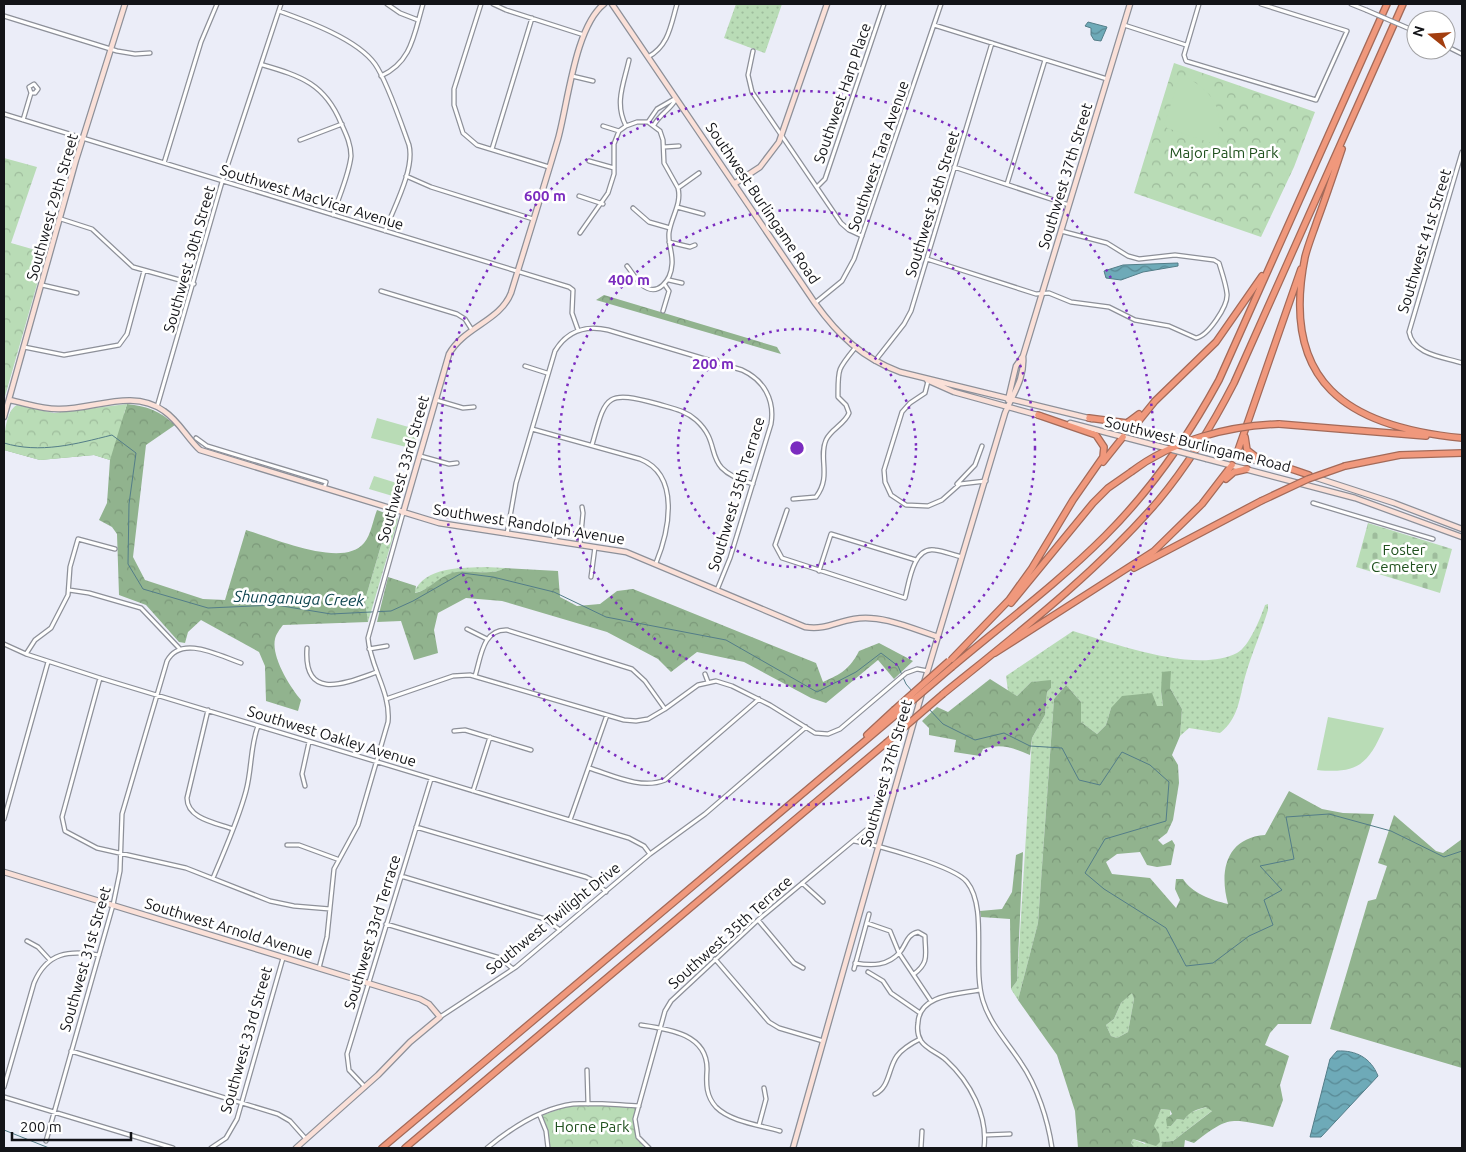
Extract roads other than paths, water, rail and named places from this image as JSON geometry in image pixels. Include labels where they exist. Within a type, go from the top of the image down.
[{"type":"highway","points":[[951,662],[1095,546],[1160,474],[1187,436],[1210,396],[1387,4]]},
{"type":"highway","points":[[406,1148],[991,655],[1120,542],[1159,499],[1201,441],[1234,382],[1397,18],[1405,4]]},
{"type":"highway","points":[[1236,456],[1352,119]]},
{"type":"highway","points":[[1305,256],[1299,300],[1302,334],[1312,364],[1330,390],[1345,404],[1375,420],[1400,428],[1453,437]]},
{"type":"highway","points":[[1135,430],[1138,422],[1155,401],[1197,363],[1235,317],[1274,257]]},
{"type":"highway","points":[[1089,418],[1122,423],[1131,421],[1173,380],[1197,363]]},
{"type":"highway","points":[[1038,415],[1099,437],[1104,450],[1097,467]]},
{"type":"highway","points":[[1248,422],[1244,440],[1250,453],[1259,459],[1309,475]]},
{"type":"highway","points":[[382,1148],[854,750],[982,633],[1012,601],[1093,503],[1108,488],[1131,472],[1160,454],[1203,436],[1244,427],[1279,424],[1462,438]]},
{"type":"highway","points":[[951,662],[1009,600],[1032,568],[1073,500],[1097,467],[1123,437]]},
{"type":"highway","points":[[1066,606],[1261,501],[1308,479],[1345,466],[1400,455],[1462,453]]},
{"type":"highway","points":[[991,655],[1154,551],[1202,504],[1232,465]]},
{"type":"highway","points":[[1202,504],[1213,496],[1229,475],[1247,469]]},
{"type":"main road","name":"Southwest 29th Street","points":[[4,417],[125,4]]},
{"type":"main road","name":"Southwest 33rd Street","points":[[403,513],[449,354],[456,342],[505,304],[549,167],[584,35],[593,14],[604,4]]},
{"type":"main road","name":"Southwest Burlingame Road","points":[[612,4],[816,303],[839,334],[875,362],[927,380],[954,392],[1370,503],[1462,538]]},
{"type":"main road","points":[[734,184],[766,162],[775,150],[782,135],[826,4]]},
{"type":"main road","name":"Southwest 37th Street","points":[[793,1148],[938,637],[1010,399],[1024,366],[1023,356],[1130,4]]},
{"type":"main road","name":"Southwest Burlingame Road","points":[[927,380],[939,380],[1309,475],[1462,528]]},
{"type":"main road","name":"Southwest Randolph Avenue","points":[[9,400],[32,406],[56,409],[128,400],[157,407],[170,416],[188,439],[200,450],[403,513],[454,526],[626,552],[805,627],[828,627],[854,618],[870,618],[938,637]]},
{"type":"main road","points":[[1123,437],[1135,430],[1137,438],[1144,442]]},
{"type":"main road","points":[[1232,465],[1236,456]]},
{"type":"main road","name":"Southwest Arnold Avenue","points":[[4,872],[424,1001],[440,1017]]},
{"type":"main road","name":"Southwest Twilight Drive","points":[[296,1148],[365,1086],[410,1042],[440,1017]]},
{"type":"street","points":[[164,163],[201,42],[217,4]]},
{"type":"street","name":"Southwest 30th Street","points":[[157,407],[222,182],[281,4]]},
{"type":"street","points":[[387,4],[400,13],[418,20]]},
{"type":"street","points":[[381,76],[398,67],[406,57],[423,4]]},
{"type":"street","points":[[481,4],[454,89],[454,105],[466,137],[476,144],[492,150],[549,167]]},
{"type":"street","points":[[493,4],[584,35]]},
{"type":"street","points":[[648,57],[661,49],[666,42],[677,4]]},
{"type":"street","name":"Southwest Harp Place","points":[[817,187],[825,179],[884,4]]},
{"type":"street","name":"Southwest Tara Avenue","points":[[816,303],[835,289],[847,274],[862,236],[942,4]]},
{"type":"street","points":[[1199,4],[1186,45],[1184,55],[1186,61],[1314,101],[1347,30],[1260,4]]},
{"type":"street","points":[[1351,4],[1406,27]]},
{"type":"street","points":[[278,11],[319,26],[340,37],[372,60],[381,76],[410,145],[411,162],[385,231]]},
{"type":"street","points":[[4,16],[111,49],[131,54],[150,53]]},
{"type":"street","points":[[492,150],[532,18]]},
{"type":"street","points":[[934,25],[1107,79]]},
{"type":"street","points":[[1124,25],[1186,45]]},
{"type":"street","name":"Southwest 36th Street","points":[[875,362],[908,318],[992,43]]},
{"type":"street","points":[[753,50],[748,70],[750,88],[845,227],[862,236]]},
{"type":"street","points":[[626,126],[621,114],[620,98],[629,60]]},
{"type":"street","points":[[1007,184],[1045,60]]},
{"type":"street","points":[[262,65],[293,74],[321,90],[332,103],[342,124],[348,140],[350,157],[333,215]]},
{"type":"street","points":[[572,76],[593,81]]},
{"type":"street","points":[[24,120],[31,93]]},
{"type":"street","points":[[648,122],[657,109],[670,100],[677,98]]},
{"type":"street","points":[[654,125],[662,113],[673,105],[677,98]]},
{"type":"street","name":"Southwest MacVicar Avenue","points":[[4,114],[517,271],[573,290],[572,313],[578,330]]},
{"type":"street","points":[[580,233],[602,204],[612,183],[614,144],[619,132],[626,126],[636,122],[648,122],[654,125],[662,134],[664,163],[678,188],[678,207],[670,228],[669,242],[672,260],[669,280],[665,285],[656,289],[644,286],[628,266]]},
{"type":"street","points":[[300,140],[342,124]]},
{"type":"street","points":[[603,126],[619,132]]},
{"type":"street","points":[[664,147],[679,146]]},
{"type":"street","name":"Southwest 41st Street","points":[[1462,152],[1409,335],[1419,349],[1462,363]]},
{"type":"street","points":[[589,160],[614,168]]},
{"type":"street","points":[[954,167],[1069,205]]},
{"type":"street","points":[[678,188],[699,173]]},
{"type":"street","points":[[406,176],[423,185],[533,219]]},
{"type":"street","points":[[579,196],[602,204]]},
{"type":"street","points":[[678,207],[702,214]]},
{"type":"street","points":[[633,208],[650,222],[670,228]]},
{"type":"street","points":[[61,219],[92,229],[127,263],[144,271],[194,284]]},
{"type":"street","points":[[927,259],[1036,294],[1049,294],[1071,302],[1109,307],[1135,320],[1162,324],[1194,338],[1203,336],[1216,319],[1226,301],[1227,294],[1217,262],[1175,255],[1139,259],[1128,256],[1108,243],[1061,231]]},
{"type":"street","points":[[669,242],[690,247],[695,245]]},
{"type":"street","points":[[24,346],[64,355],[112,348],[120,344],[127,334],[144,271]]},
{"type":"street","points":[[669,280],[682,283]]},
{"type":"street","points":[[42,285],[77,292]]},
{"type":"street","points":[[663,311],[669,290],[665,285]]},
{"type":"street","points":[[382,291],[457,314],[465,319],[472,330]]},
{"type":"street","name":"Southwest 35th Terrace","points":[[578,330],[592,328],[608,330],[742,370],[762,384],[771,403],[771,424],[730,558],[717,590]]},
{"type":"street","points":[[507,534],[513,496],[548,373],[558,346],[567,336],[578,330]]},
{"type":"street","points":[[793,499],[816,498],[821,488],[825,471],[826,440],[848,412],[846,405],[838,397],[839,367],[855,348]]},
{"type":"street","points":[[525,366],[548,373]]},
{"type":"street","points":[[927,380],[925,393],[910,402],[902,412],[884,470],[885,482],[894,498],[912,506],[928,506],[938,503],[975,465],[982,446]]},
{"type":"street","points":[[592,446],[600,414],[606,405],[617,397],[630,396],[679,410],[695,418],[705,431],[715,460],[722,470],[736,479],[753,484]]},
{"type":"street","points":[[436,400],[463,408],[474,407]]},
{"type":"street","points":[[532,429],[645,461],[655,468],[663,478],[668,496],[666,532],[656,563]]},
{"type":"street","points":[[196,438],[207,446],[326,482],[324,489]]},
{"type":"street","points":[[222,458],[224,451]]},
{"type":"street","points":[[420,456],[449,464],[457,463]]},
{"type":"street","points":[[262,470],[264,463]]},
{"type":"street","points":[[955,487],[966,482],[986,481]]},
{"type":"street","points":[[1313,503],[1433,539]]},
{"type":"street","points":[[580,544],[582,506]]},
{"type":"street","points":[[787,510],[775,544],[779,556],[785,560],[905,598],[916,560],[925,551],[932,550],[963,558]]},
{"type":"street","name":"Southwest 33rd Street","points":[[319,969],[327,937],[331,884],[337,859],[358,825],[388,722],[386,699],[368,638],[403,513]]},
{"type":"street","points":[[819,571],[831,534],[916,560]]},
{"type":"street","points":[[26,654],[36,640],[51,628],[70,590],[68,573],[78,539],[115,550]]},
{"type":"street","points":[[591,577],[595,547]]},
{"type":"street","points":[[70,590],[89,593],[141,608],[179,648],[190,647],[241,663]]},
{"type":"street","points":[[467,629],[487,639]]},
{"type":"street","points":[[475,676],[487,639],[495,631],[507,630],[625,666],[641,676],[665,709]]},
{"type":"street","name":"Southwest Oakley Avenue","points":[[4,644],[48,662],[633,839],[644,846],[650,854]]},
{"type":"street","points":[[370,649],[387,646]]},
{"type":"street","name":"Southwest 31st Street","points":[[46,1140],[114,905],[120,871],[119,853],[122,814],[167,661],[172,652],[179,648]]},
{"type":"street","points":[[307,648],[306,662],[309,670],[317,680],[324,684],[340,684],[377,672]]},
{"type":"street","points":[[4,819],[48,662]]},
{"type":"street","points":[[386,699],[453,676],[475,676],[607,715],[636,721],[648,719],[698,686],[716,681],[732,686],[759,699],[821,734],[837,731],[906,673],[917,669],[928,671]]},
{"type":"street","points":[[705,674],[708,682]]},
{"type":"street","points":[[100,678],[62,823],[68,833],[79,840],[119,853],[163,862],[213,878],[278,903],[330,909]]},
{"type":"street","points":[[588,768],[641,784],[665,780],[759,699]]},
{"type":"street","points":[[208,710],[187,798],[188,806],[196,815],[233,829]]},
{"type":"street","points":[[570,820],[607,715]]},
{"type":"street","points":[[213,878],[247,788],[251,754],[258,726]]},
{"type":"street","name":"Southwest Twilight Drive","points":[[440,1017],[513,969],[650,854],[705,814],[806,727]]},
{"type":"street","points":[[454,732],[462,729],[531,750]]},
{"type":"street","points":[[473,791],[490,737]]},
{"type":"street","points":[[305,786],[302,774],[310,742]]},
{"type":"street","name":"Southwest 33rd Terrace","points":[[365,1086],[349,1070],[346,1059],[431,778]]},
{"type":"street","points":[[416,827],[586,877],[596,882],[606,892]]},
{"type":"street","name":"Southwest 35th Terrace","points":[[649,1148],[641,1141],[636,1132],[635,1119],[661,1028],[671,1001],[758,920],[866,830]]},
{"type":"street","points":[[853,841],[949,869],[968,883],[977,903],[980,990],[989,1015],[1030,1078],[1039,1101],[1052,1148]]},
{"type":"street","points":[[287,845],[299,845],[337,859]]},
{"type":"street","points":[[401,876],[545,919],[560,930]]},
{"type":"street","points":[[802,883],[815,897],[823,902]]},
{"type":"street","points":[[854,969],[869,914]]},
{"type":"street","points":[[758,920],[794,962],[803,968]]},
{"type":"street","points":[[866,923],[890,931],[899,953],[931,1001]]},
{"type":"street","points":[[386,924],[500,958],[513,969]]},
{"type":"street","points":[[855,963],[877,966],[899,953],[914,933],[923,934],[925,962],[914,974]]},
{"type":"street","points":[[27,941],[38,946],[50,960]]},
{"type":"street","points":[[4,1087],[34,982],[40,970],[50,960],[70,952],[99,956]]},
{"type":"street","name":"Southwest 33rd Street","points":[[211,1148],[223,1141],[231,1131],[242,1103],[283,958]]},
{"type":"street","points":[[715,959],[769,1022],[779,1028],[822,1041]]},
{"type":"street","points":[[868,972],[883,981],[891,993],[920,1013]]},
{"type":"street","points":[[980,990],[931,1001],[920,1013],[918,1023],[920,1039],[948,1063],[964,1084],[980,1111],[985,1134],[984,1148]]},
{"type":"street","points":[[641,1025],[661,1028],[686,1036],[701,1049],[707,1065],[707,1092],[717,1108],[732,1117],[780,1130]]},
{"type":"street","points":[[876,1094],[884,1087],[897,1055],[907,1046],[920,1039]]},
{"type":"street","points":[[71,1051],[286,1118],[306,1139]]},
{"type":"street","points":[[587,1070],[588,1104]]},
{"type":"street","points":[[759,1125],[766,1099],[764,1088]]},
{"type":"street","points":[[4,1097],[173,1148]]},
{"type":"street","points":[[487,1148],[501,1136],[540,1116],[565,1106],[588,1104],[639,1106]]},
{"type":"street","points":[[540,1116],[546,1131],[548,1148]]},
{"type":"street","points":[[921,1148],[922,1131]]},
{"type":"street","points":[[985,1134],[1010,1134]]},
{"type":"water","points":[[1088,22],[1107,27],[1101,41],[1094,40],[1091,35],[1091,28],[1085,26]]},
{"type":"water","points":[[1178,263],[1178,266],[1143,272],[1121,280],[1106,278],[1104,271],[1123,265]]},
{"type":"water","points":[[1337,1051],[1350,1052],[1362,1056],[1371,1064],[1378,1076],[1321,1137],[1310,1137],[1330,1059]]},
{"type":"waterway","name":"Shunganuga Creek","points":[[4,443],[31,448],[44,448],[112,435],[136,453],[129,504],[128,564],[143,589],[208,608],[276,605],[331,614],[391,611],[413,601],[462,573],[493,577],[554,592],[606,617],[726,640],[817,692],[856,672],[881,653],[898,666],[906,684],[912,691]]},
{"type":"waterway","name":"Shunganuga Creek","points":[[928,708],[943,724],[975,740],[1004,733],[1030,746],[1062,748],[1079,780],[1100,785],[1122,752],[1150,765],[1169,782],[1166,821],[1105,839],[1085,873],[1104,889],[1166,928],[1186,966],[1213,963],[1249,936],[1273,925],[1264,900],[1282,890],[1260,866],[1294,859],[1286,817],[1329,814],[1391,831],[1444,857],[1462,851]]},
{"type":"waterway","points":[[4,1130],[49,1148]]},
{"type":"park label","name":"Major Palm Park","points":[[1224,152]]},
{"type":"park label","name":"Foster Cemetery","points":[[1404,558]]},
{"type":"park label","name":"Horne Park","points":[[592,1126]]}]
